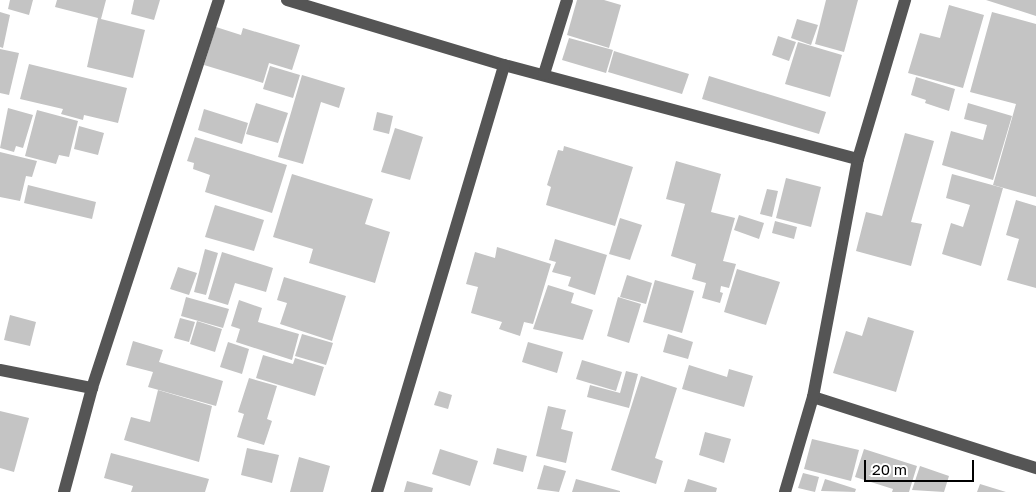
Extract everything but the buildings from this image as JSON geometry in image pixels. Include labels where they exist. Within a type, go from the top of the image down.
[{"type":"street","points":[[64,492],[92,388],[219,0]]},
{"type":"street","points":[[286,0],[504,65],[544,74],[858,159]]},
{"type":"street","points":[[544,74],[567,0]]},
{"type":"street","points":[[785,492],[813,397],[858,159],[905,0]]},
{"type":"street","points":[[377,492],[504,65]]},
{"type":"street","points":[[0,370],[92,388]]},
{"type":"street","points":[[813,397],[1036,468]]}]
